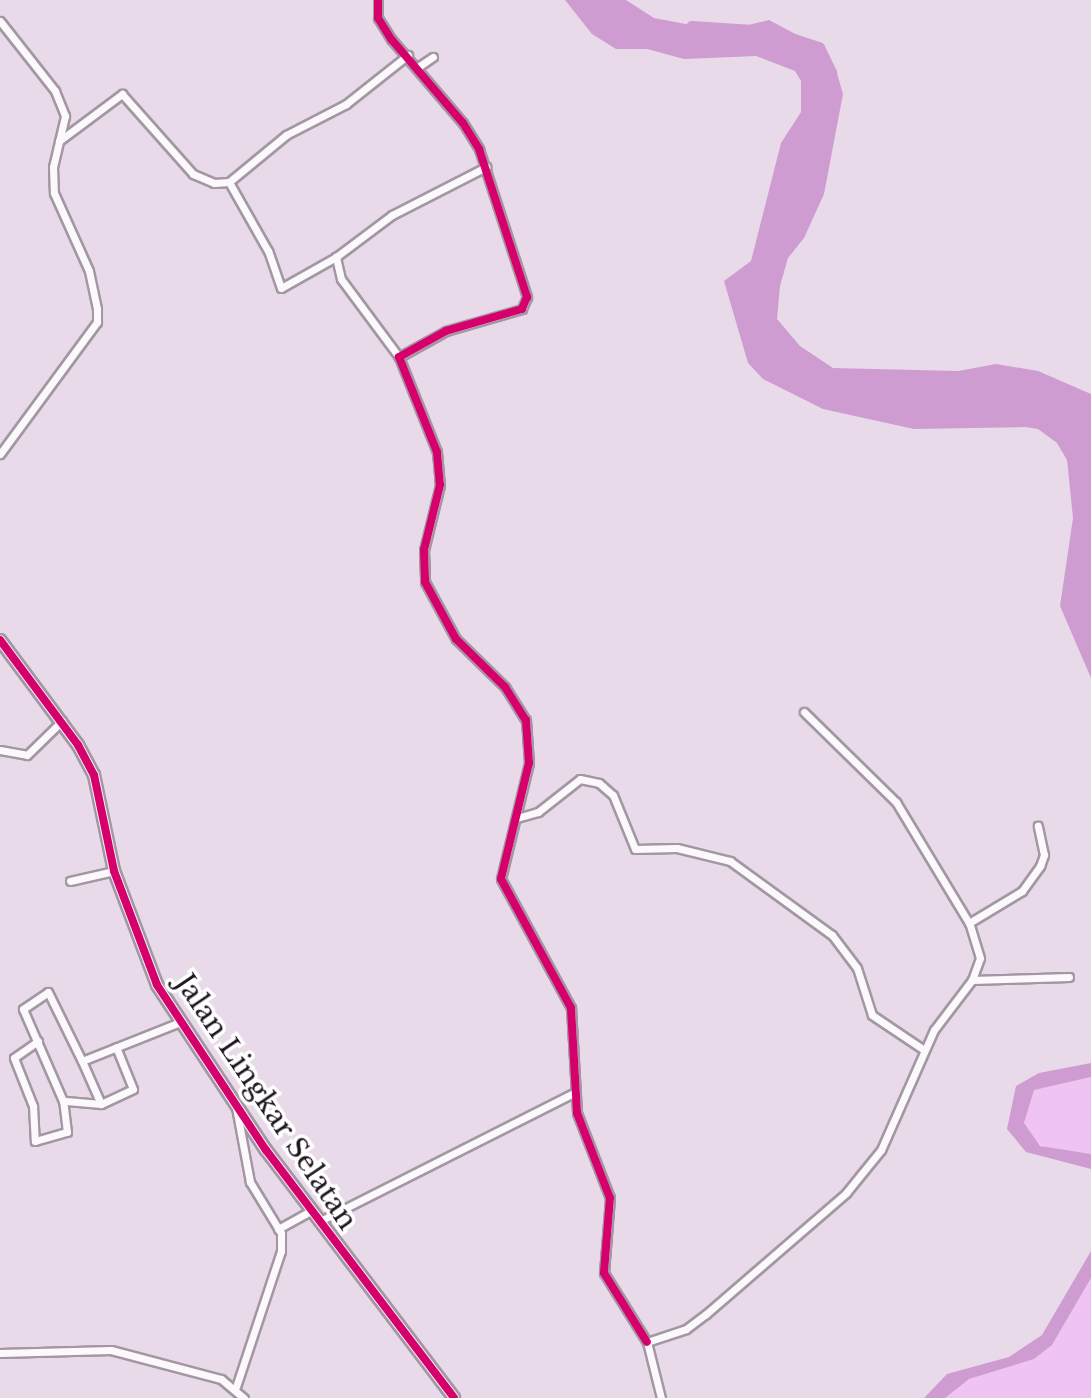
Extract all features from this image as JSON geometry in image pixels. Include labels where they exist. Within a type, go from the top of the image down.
[{"type":"street","points":[[378,0],[378,18],[463,123],[486,167],[526,306],[446,331],[399,357]]},
{"type":"street","points":[[0,21],[55,91],[65,116],[59,141],[54,193],[89,271],[97,322],[0,454]]},
{"type":"street","points":[[59,141],[122,94],[193,174],[214,183],[229,182],[286,135],[346,104],[408,55]]},
{"type":"street","points":[[418,67],[433,57]]},
{"type":"street","points":[[229,182],[268,251],[281,288],[336,257],[392,215],[486,167]]},
{"type":"street","points":[[336,257],[341,279],[399,357],[437,452],[440,485],[424,550],[425,582],[456,639],[505,687],[526,720],[529,763],[501,879],[571,1008],[577,1113],[608,1186],[604,1273],[647,1342],[661,1398]]},
{"type":"street","name":"Jalan Lingkar Selatan","points":[[0,640],[62,721],[94,775],[114,871],[136,937],[180,1022],[311,1211],[454,1398]]},
{"type":"street","points":[[647,1342],[686,1329],[846,1193],[894,1129],[924,1050],[946,1009],[972,980],[980,958],[969,923],[896,802],[804,712]]},
{"type":"street","points":[[0,750],[27,755],[62,721]]},
{"type":"street","points":[[517,818],[538,812],[580,779],[599,783],[613,795],[635,849],[677,848],[730,861],[832,935],[857,968],[872,1015],[924,1050]]},
{"type":"street","points":[[969,923],[1022,891],[1040,866],[1044,855],[1038,826]]},
{"type":"street","points":[[70,881],[114,871]]},
{"type":"street","points":[[972,980],[1069,977]]},
{"type":"street","points":[[38,1041],[14,1058],[33,1106],[35,1141],[67,1132],[63,1101],[38,1041],[23,1009],[47,991],[101,1104]]},
{"type":"street","points":[[82,1061],[180,1022]]},
{"type":"street","points":[[63,1101],[101,1104],[133,1089],[116,1047]]},
{"type":"street","points":[[320,1221],[575,1092]]},
{"type":"street","points":[[236,1107],[250,1182],[278,1229],[281,1251],[236,1387]]},
{"type":"street","points":[[278,1229],[311,1211]]},
{"type":"street","points":[[0,1353],[111,1350],[177,1365],[236,1387],[244,1398]]},
{"type":"shaded area","points":[[565,0],[626,0],[654,18],[723,31],[769,20],[801,37],[836,70],[843,94],[824,194],[804,238],[788,258],[780,286],[777,319],[800,346],[833,368],[958,371],[996,364],[1038,371],[1091,394],[1091,678],[1060,606],[1073,518],[1067,460],[1057,443],[1038,429],[1025,427],[914,429],[823,409],[763,379],[748,363],[724,281],[751,261],[781,143],[801,112],[801,81],[795,71],[756,56],[684,59],[647,49],[616,49],[592,34]]},
{"type":"shaded area","points":[[1091,1063],[1091,1077],[1034,1090],[1024,1123],[1040,1146],[1091,1154],[1091,1169],[1026,1152],[1007,1129],[1016,1086],[1039,1073]]},
{"type":"shaded area","points":[[1091,1077],[1091,1154],[1053,1150],[1032,1141],[1024,1123],[1033,1090]]},
{"type":"shaded area","points":[[1091,1251],[1091,1278],[1052,1345],[1034,1359],[969,1379],[945,1398],[924,1398],[947,1374],[1009,1357],[1042,1335]]},
{"type":"shaded area","points":[[1091,1278],[1091,1398],[945,1398],[969,1379],[1034,1359],[1052,1345]]},
{"type":"waterway","points":[[692,27],[753,31]]},
{"type":"waterway","points":[[794,40],[819,48],[831,73]]},
{"type":"cycle path","points":[[378,0],[378,18],[392,40],[463,123],[479,149],[527,297],[522,309],[446,331],[399,357],[437,452],[440,485],[424,550],[425,582],[456,639],[505,687],[526,720],[529,763],[501,879],[571,1008],[577,1113],[610,1198],[604,1273],[647,1342]]},
{"type":"cycle path","points":[[0,640],[78,745],[94,775],[114,871],[157,985],[266,1150],[454,1398]]}]
